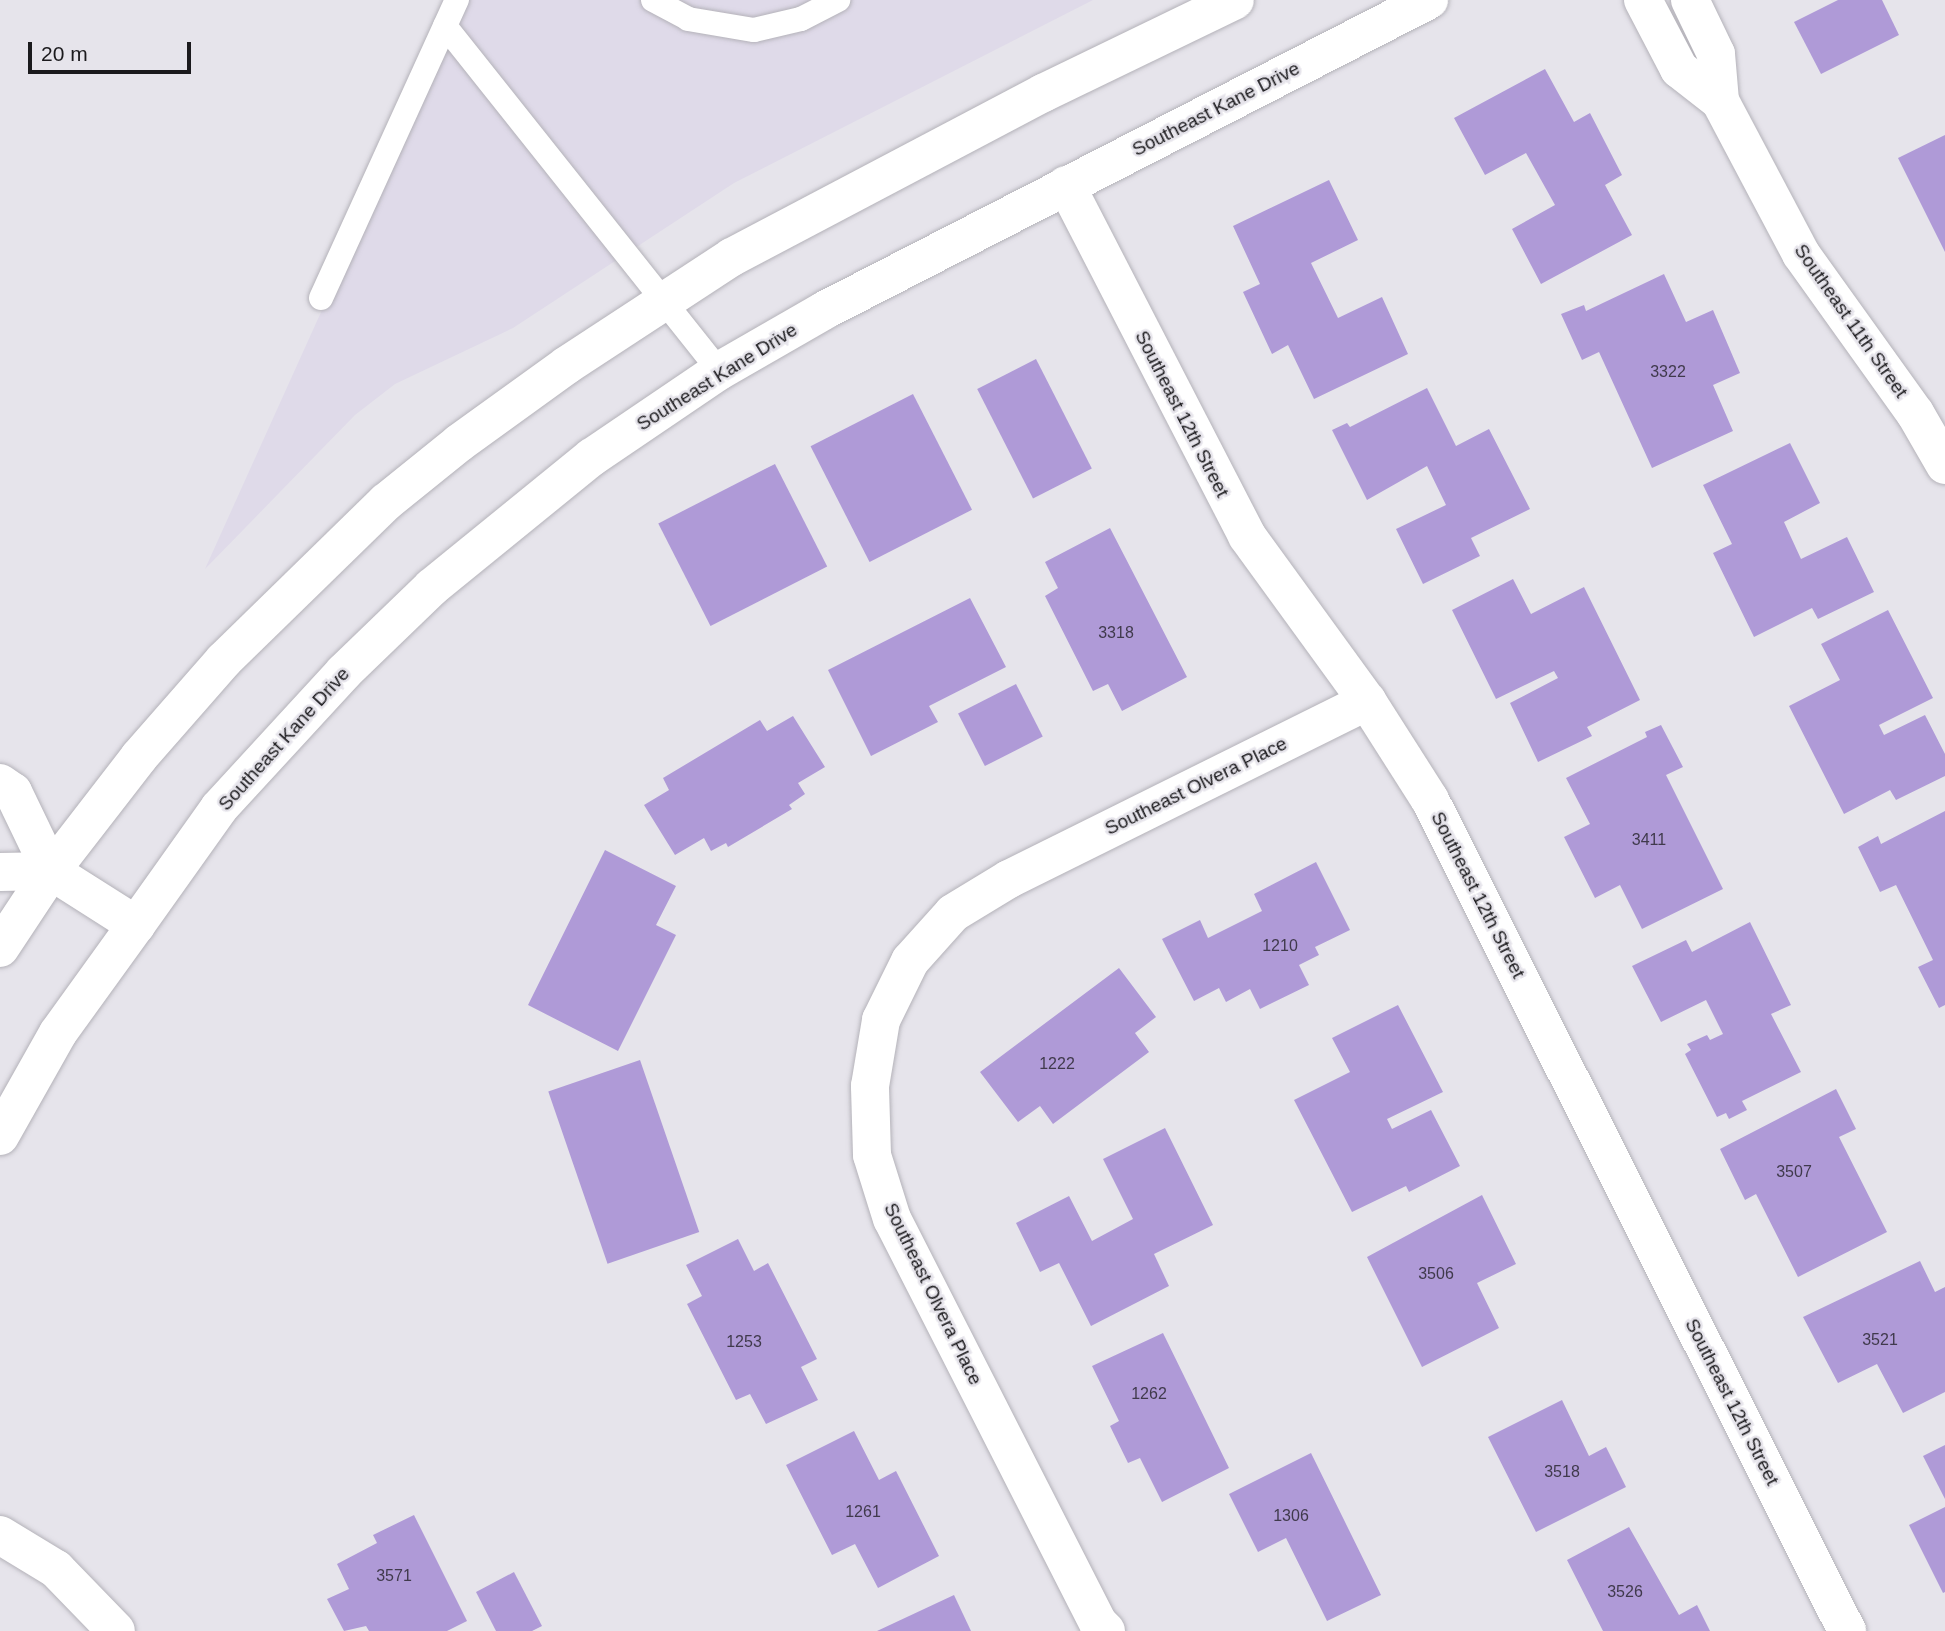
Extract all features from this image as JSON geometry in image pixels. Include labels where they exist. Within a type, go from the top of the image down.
[{"type":"main road","points":[[0,948],[51,871],[139,757],[225,660],[376,511],[458,443],[664,300],[817,210],[1235,0]]},
{"type":"main road","name":"Southeast Kane Drive","points":[[0,1136],[58,1033],[219,808],[344,672],[432,587],[592,457],[719,371],[825,310],[1429,0]]},
{"type":"main road","name":"Southeast 11th Street","points":[[1643,0],[1679,69],[1720,101],[1801,254],[1915,413],[1945,465]]},
{"type":"main road","name":"Southeast 11th Street","points":[[1690,0],[1717,54],[1720,101]]},
{"type":"main road","name":"Southeast 12th Street","points":[[1066,185],[1247,536],[1367,701],[1430,800],[1847,1631]]},
{"type":"main road","name":"Southeast Olvera Place","points":[[1106,1631],[1098,1623],[892,1219],[872,1155],[870,1086],[881,1020],[910,961],[953,913],[1009,879],[1367,701]]},
{"type":"main road","points":[[0,783],[13,792],[51,871],[136,925]]},
{"type":"main road","points":[[0,872],[51,871]]},
{"type":"main road","points":[[0,1535],[56,1569],[116,1631]]},
{"type":"lane","points":[[321,298],[457,0]]},
{"type":"lane","points":[[653,0],[688,19],[754,30],[801,19],[838,0]]},
{"type":"lane","points":[[445,26],[719,371]]},
{"type":"shaded area","points":[[462,0],[1093,0],[734,183],[513,328],[395,384],[355,415],[205,569]]},
{"type":"building","points":[[1838,0],[1882,0],[1899,35],[1821,74],[1794,22]]},
{"type":"building","points":[[1545,69],[1574,122],[1590,113],[1622,175],[1605,185],[1632,235],[1541,284],[1512,229],[1555,205],[1526,153],[1485,175],[1454,118]]},
{"type":"building","points":[[1945,135],[1945,252],[1898,158]]},
{"type":"building","points":[[1329,180],[1358,240],[1311,263],[1338,318],[1382,297],[1408,354],[1314,399],[1288,345],[1272,354],[1243,292],[1260,284],[1233,226]]},
{"type":"building","points":[[1664,274],[1686,322],[1713,310],[1740,373],[1713,385],[1733,431],[1652,468],[1599,352],[1582,360],[1561,314],[1584,305],[1586,311]]},
{"type":"building","points":[[1036,359],[1092,469],[1033,499],[977,389]]},
{"type":"building","points":[[1427,388],[1456,446],[1489,429],[1530,509],[1471,538],[1480,556],[1423,584],[1396,529],[1446,505],[1427,466],[1367,500],[1332,430],[1347,423],[1350,427]]},
{"type":"building","points":[[913,394],[972,510],[870,562],[811,446]]},
{"type":"building","points":[[1790,443],[1820,503],[1784,522],[1801,559],[1847,537],[1874,592],[1818,619],[1812,608],[1754,637],[1713,553],[1732,544],[1703,485]]},
{"type":"building","points":[[775,464],[827,566],[710,626],[658,523]]},
{"type":"building","points":[[1110,528],[1187,677],[1122,711],[1108,684],[1093,691],[1045,596],[1058,588],[1045,562]]},
{"type":"building","points":[[1513,579],[1531,614],[1584,587],[1640,700],[1587,727],[1592,736],[1538,762],[1510,703],[1558,678],[1554,671],[1496,699],[1452,610]]},
{"type":"building","points":[[970,598],[1006,667],[929,706],[938,722],[871,756],[828,670]]},
{"type":"building","points":[[1888,610],[1933,698],[1879,725],[1884,735],[1925,715],[1945,754],[1945,776],[1896,800],[1890,790],[1844,814],[1789,706],[1840,680],[1821,644]]},
{"type":"building","points":[[1016,684],[1043,737],[985,766],[958,714]]},
{"type":"building","points":[[793,716],[825,767],[798,783],[805,794],[789,805],[792,809],[728,847],[726,843],[711,851],[704,838],[675,855],[644,805],[669,790],[663,778],[760,720],[767,731]]},
{"type":"building","points":[[1661,725],[1683,767],[1666,775],[1723,889],[1642,929],[1620,885],[1595,898],[1564,837],[1590,824],[1566,778],[1647,737],[1645,732]]},
{"type":"building","points":[[1945,811],[1945,1005],[1939,1008],[1918,967],[1933,960],[1896,885],[1880,892],[1858,847],[1878,836],[1881,844]]},
{"type":"building","points":[[605,850],[676,886],[656,925],[676,935],[618,1051],[528,1005]]},
{"type":"building","points":[[1316,862],[1350,930],[1315,947],[1319,955],[1299,965],[1309,985],[1260,1009],[1250,989],[1226,1002],[1219,988],[1194,1001],[1162,939],[1200,920],[1208,938],[1262,911],[1254,894]]},
{"type":"building","points":[[1750,922],[1791,1005],[1771,1014],[1801,1072],[1742,1101],[1747,1110],[1729,1119],[1726,1113],[1717,1117],[1685,1054],[1691,1050],[1687,1044],[1707,1035],[1710,1040],[1723,1034],[1706,1000],[1661,1022],[1632,966],[1686,940],[1692,952]]},
{"type":"building","points":[[1119,968],[1156,1017],[1135,1033],[1149,1052],[1053,1124],[1040,1106],[1018,1122],[980,1072]]},
{"type":"building","points":[[1398,1005],[1443,1092],[1387,1119],[1392,1129],[1431,1110],[1460,1166],[1409,1192],[1406,1186],[1352,1212],[1294,1100],[1350,1072],[1332,1038]]},
{"type":"building","points":[[640,1060],[699,1232],[608,1264],[548,1092]]},
{"type":"building","points":[[1836,1089],[1856,1129],[1839,1137],[1887,1232],[1798,1277],[1756,1194],[1745,1200],[1720,1149]]},
{"type":"building","points":[[1165,1128],[1213,1225],[1154,1254],[1169,1286],[1091,1326],[1059,1263],[1040,1272],[1016,1223],[1069,1196],[1092,1241],[1133,1219],[1103,1159]]},
{"type":"building","points":[[1482,1195],[1516,1264],[1477,1283],[1499,1328],[1422,1367],[1367,1257]]},
{"type":"building","points":[[738,1239],[754,1271],[768,1263],[817,1359],[801,1367],[818,1400],[766,1424],[750,1394],[736,1400],[687,1304],[702,1296],[686,1265]]},
{"type":"building","points":[[1920,1261],[1935,1292],[1945,1287],[1945,1392],[1903,1413],[1877,1364],[1838,1383],[1803,1317]]},
{"type":"building","points":[[1163,1333],[1229,1468],[1162,1502],[1140,1458],[1128,1463],[1110,1426],[1119,1421],[1092,1366]]},
{"type":"building","points":[[1562,1400],[1589,1456],[1606,1447],[1626,1487],[1536,1532],[1488,1437]]},
{"type":"building","points":[[854,1431],[879,1480],[896,1471],[939,1556],[878,1588],[855,1544],[832,1555],[786,1465]]},
{"type":"building","points":[[1945,1445],[1945,1499],[1923,1456]]},
{"type":"building","points":[[1311,1453],[1381,1595],[1327,1621],[1286,1538],[1258,1552],[1229,1494]]},
{"type":"building","points":[[1945,1507],[1945,1592],[1943,1593],[1909,1525]]},
{"type":"building","points":[[414,1515],[467,1621],[447,1631],[369,1631],[366,1626],[344,1631],[327,1599],[349,1589],[337,1564],[377,1543],[373,1535]]},
{"type":"building","points":[[1629,1527],[1679,1615],[1697,1605],[1710,1631],[1603,1631],[1567,1560]]},
{"type":"building","points":[[514,1572],[542,1626],[532,1631],[496,1631],[476,1592]]},
{"type":"building","points":[[954,1595],[971,1631],[877,1631]]}]
